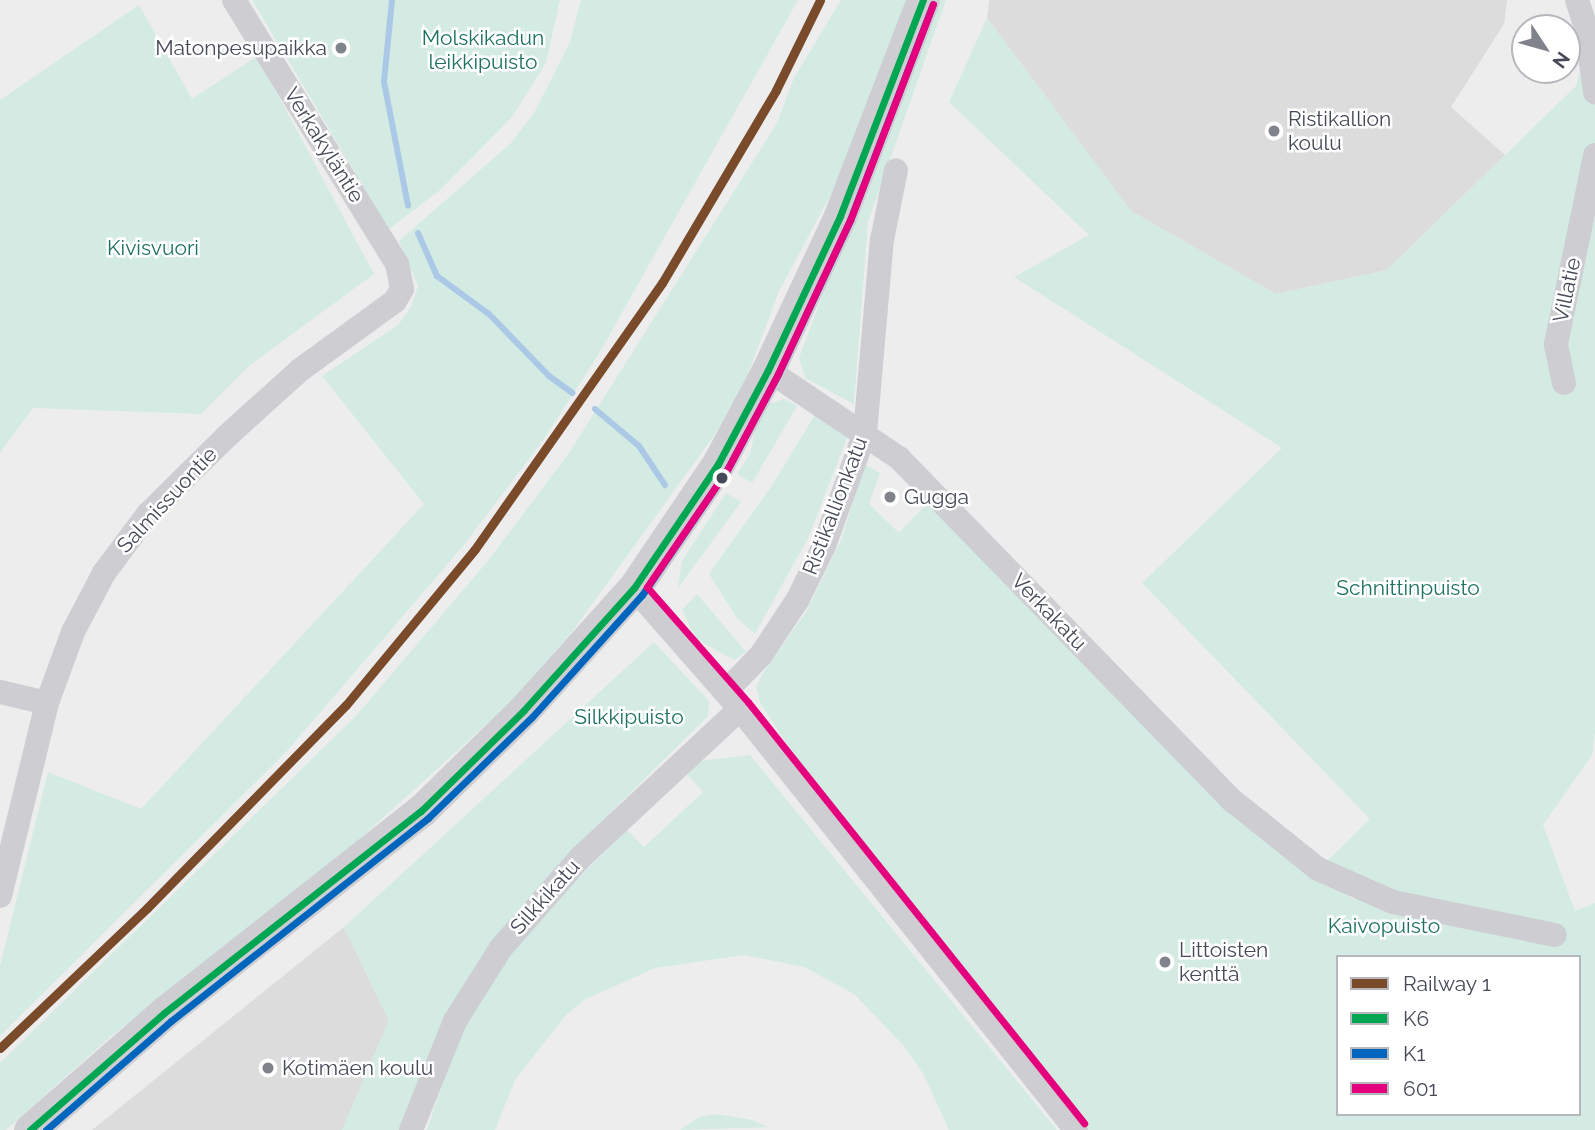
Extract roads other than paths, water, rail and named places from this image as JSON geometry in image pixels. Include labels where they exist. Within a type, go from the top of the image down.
[{"type":"street","name":"Verkakyläntie","points":[[234,0],[397,264],[400,294]]},
{"type":"street","points":[[30,1130],[164,1013],[421,811],[524,710],[634,588],[712,473],[768,370],[840,216],[923,0]]},
{"type":"street","points":[[1577,0],[1586,27],[1595,92]]},
{"type":"street","name":"Villatie","points":[[1564,383],[1556,344],[1595,155]]},
{"type":"street","name":"Ristikallionkatu","points":[[733,700],[798,599],[824,546],[865,433],[882,240],[897,170]]},
{"type":"street","name":"Salmissuontie","points":[[0,896],[47,703],[86,601],[148,514],[263,402],[400,294]]},
{"type":"street","name":"Verkakatu","points":[[768,370],[899,458],[1233,801],[1318,869],[1393,902],[1555,934]]},
{"type":"street","points":[[634,588],[733,700],[1076,1130]]},
{"type":"street","points":[[0,692],[47,703]]},
{"type":"street","name":"Silkkikatu","points":[[411,1130],[455,1021],[501,948],[607,831],[733,700]]},
{"type":"waterway","points":[[392,0],[384,82],[408,206]]},
{"type":"waterway","points":[[418,233],[437,276],[489,314],[549,376],[572,393]]},
{"type":"waterway","points":[[595,409],[639,446],[665,485]]},
{"type":"rail line","name":"1","points":[[0,1048],[147,908],[346,705],[475,549],[662,283],[776,90],[820,0]]},
{"type":"place","name":"Matonpesupaikka","points":[[341,48]]},
{"type":"place","name":"Ristikallion koulu","points":[[1274,131]]},
{"type":"place","name":"Gugga","points":[[890,497]]},
{"type":"place","name":"Littoisten kenttä","points":[[1165,962]]},
{"type":"place","name":"Kotimäen koulu","points":[[268,1068]]},
{"type":"park label","name":"Molskikadun leikkipuisto","points":[[483,50]]},
{"type":"park label","name":"Kivisvuori","points":[[153,248]]},
{"type":"park label","name":"Schnittinpuisto","points":[[1408,588]]},
{"type":"park label","name":"Silkkipuisto","points":[[629,717]]},
{"type":"park label","name":"Kaivopuisto","points":[[1384,926]]}]
